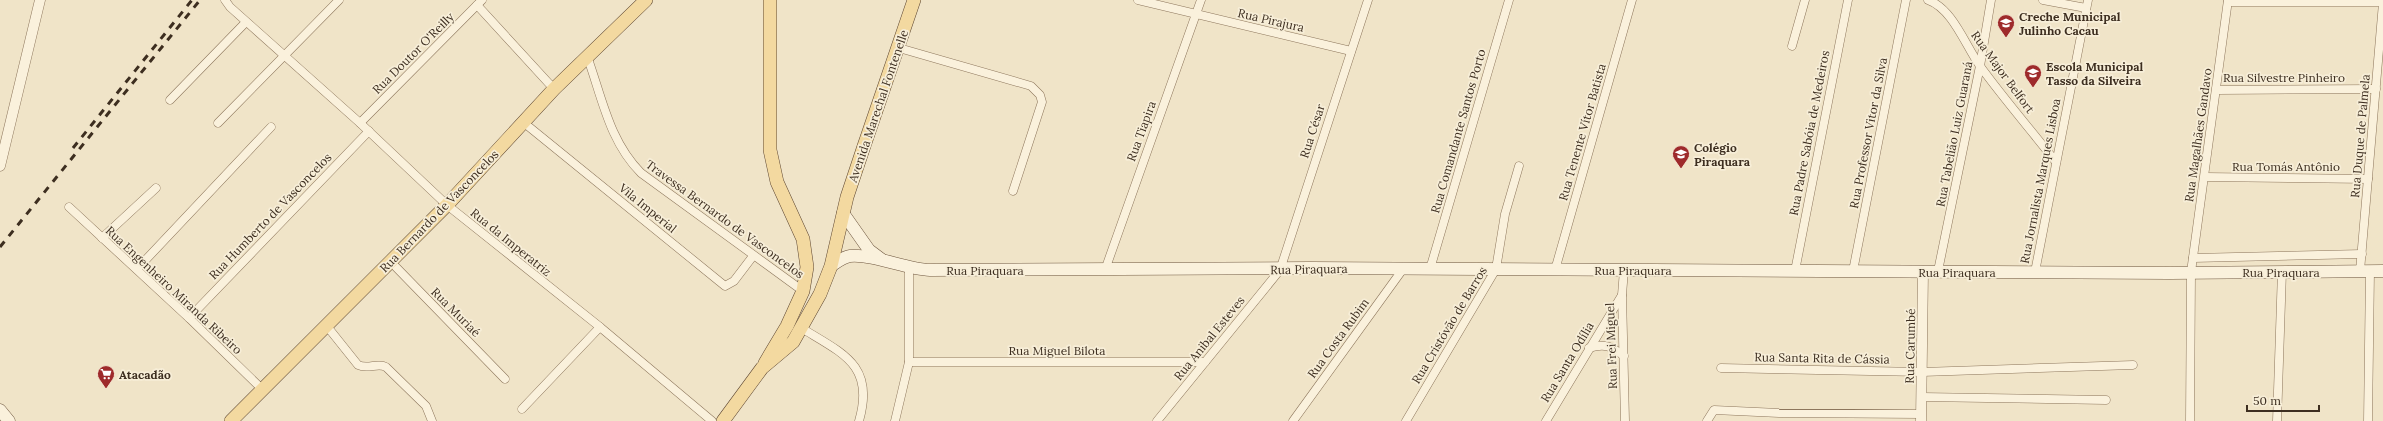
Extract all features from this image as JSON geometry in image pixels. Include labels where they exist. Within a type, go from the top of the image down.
[{"type":"main road","name":"Rua Bernardo de Vasconcelos","points":[[231,421],[447,205],[554,89],[646,0]]},
{"type":"main road","points":[[723,421],[762,368],[787,326],[803,291],[807,278],[807,256],[803,239],[777,182],[770,150],[770,0]]},
{"type":"main road","name":"Avenida Marechal Fontenelle","points":[[762,368],[786,350],[802,329],[820,294],[829,270],[843,213],[864,146],[899,48],[914,0]]},
{"type":"main road","name":"Rua Piraquara","points":[[843,213],[869,250],[884,261]]},
{"type":"main road","name":"Rua Piraquara","points":[[829,270],[850,256],[884,261],[909,268],[930,270],[1496,269],[1923,272],[2383,270]]},
{"type":"main road","points":[[0,410],[10,421]]},
{"type":"street","points":[[0,166],[40,0]]},
{"type":"street","points":[[218,123],[340,0]]},
{"type":"street","name":"Rua Pirajura","points":[[1138,0],[1195,15],[1351,50]]},
{"type":"street","name":"Rua Tiapira","points":[[1105,270],[1201,0]]},
{"type":"street","name":"Rua César","points":[[1280,270],[1368,0]]},
{"type":"street","name":"Rua Comandante Santos Porto","points":[[1430,269],[1509,0]]},
{"type":"street","name":"Rua Tenente Vítor Batista","points":[[1555,270],[1632,0]]},
{"type":"street","points":[[1792,46],[1805,0]]},
{"type":"street","name":"Rua Padre Sabóia de Medeiros","points":[[1795,271],[1848,0]]},
{"type":"street","name":"Rua Professor Vitor da Silva","points":[[1853,271],[1906,0]]},
{"type":"street","name":"Rua Major Belfort","points":[[1928,0],[1941,8],[1950,18],[1980,66],[2056,162]]},
{"type":"street","name":"Rua Tabelião Luiz Guaraná","points":[[1938,271],[1980,66],[1991,0]]},
{"type":"street","points":[[2043,0],[2087,4]]},
{"type":"street","name":"Rua da Imperatriz","points":[[225,1],[246,22],[369,131],[447,205],[600,327],[712,421]]},
{"type":"street","points":[[2228,1],[2383,2]]},
{"type":"street","name":"Rua Magalhães Gandavo","points":[[2190,421],[2191,272],[2228,1]]},
{"type":"street","name":"Rua Duque de Palmela","points":[[2368,421],[2365,271],[2362,254],[2383,2]]},
{"type":"street","points":[[480,3],[554,89]]},
{"type":"street","name":"Rua Doutor O'Reilly","points":[[360,123],[480,3]]},
{"type":"street","name":"Rua Jornalista Marques Lisboa","points":[[2035,272],[2087,4]]},
{"type":"street","points":[[170,100],[246,22]]},
{"type":"street","points":[[899,48],[1031,86],[1036,90],[1042,102],[1013,191]]},
{"type":"street","name":"Travessa Bernardo de Vasconcelos","points":[[588,56],[618,145],[630,162],[641,173],[803,291]]},
{"type":"street","name":"Rua Silvestre Pinheiro","points":[[2217,90],[2376,89]]},
{"type":"street","name":"Vila Imperial","points":[[523,122],[725,286],[734,281],[753,256]]},
{"type":"street","points":[[137,270],[271,127]]},
{"type":"street","name":"Rua Humberto de Vasconcelos","points":[[190,318],[369,131]]},
{"type":"street","name":"Rua Cristóvão de Barros","points":[[1406,421],[1496,269],[1506,214],[1519,166]]},
{"type":"street","name":"Rua Tomás Antônio","points":[[2205,177],[2368,178]]},
{"type":"street","points":[[102,238],[156,188]]},
{"type":"street","name":"Rua Engenheiro Miranda Ribeiro","points":[[69,207],[190,318],[263,390]]},
{"type":"street","points":[[2193,258],[2362,254]]},
{"type":"street","name":"Rua Muriaé","points":[[390,261],[505,379]]},
{"type":"street","points":[[894,421],[909,362],[909,268]]},
{"type":"street","name":"Rua Costa Rubim","points":[[1293,421],[1403,269]]},
{"type":"street","name":"Rua Anibal Esteves","points":[[1157,421],[1280,270]]},
{"type":"street","name":"Rua Frei Miguel","points":[[1624,270],[1622,295],[1625,421]]},
{"type":"street","points":[[2277,421],[2282,271]]},
{"type":"street","name":"Rua Carumbé","points":[[1921,418],[1923,272]]},
{"type":"street","name":"Rua Santa Odília","points":[[1546,421],[1622,295]]},
{"type":"street","points":[[326,325],[358,365],[364,368],[382,365],[386,367],[426,406],[432,421]]},
{"type":"street","points":[[522,409],[600,327]]},
{"type":"street","points":[[802,329],[838,351],[860,374],[864,386],[865,402],[859,421]]},
{"type":"street","points":[[1589,348],[1600,344],[1608,345],[1624,356]]},
{"type":"street","name":"Rua Miguel Bilota","points":[[909,362],[1205,362]]},
{"type":"street","name":"Rua Santa Rita de Cássia","points":[[1721,368],[1922,372],[2133,365]]},
{"type":"street","points":[[1922,397],[2106,400]]},
{"type":"street","points":[[1708,421],[1711,412],[1723,410],[1779,417],[1921,418]]},
{"type":"street","points":[[1746,412],[1746,421]]},
{"type":"railway","points":[[73,148],[192,0]]},
{"type":"railway","points":[[0,247],[200,0]]},
{"type":"place","name":"Creche Municipal Julinho Cacau","points":[[2006,38]]},
{"type":"place","name":"Escola Municipal Tasso da Silveira","points":[[2033,88]]},
{"type":"place","name":"Colégio Piraquara","points":[[1681,169]]},
{"type":"place","name":"Atacadão","points":[[106,389]]}]
